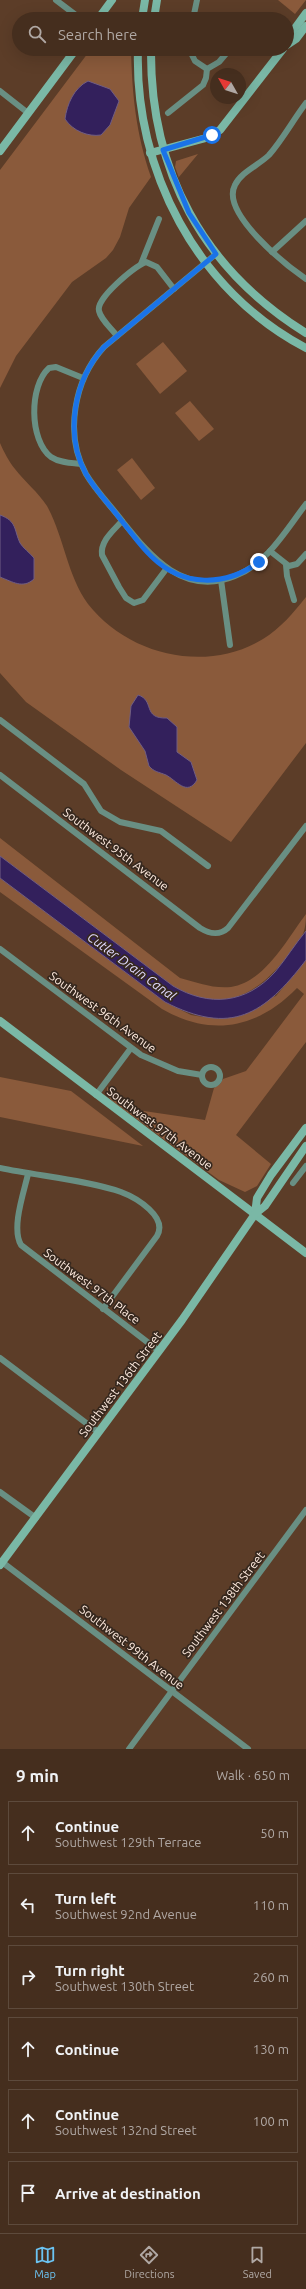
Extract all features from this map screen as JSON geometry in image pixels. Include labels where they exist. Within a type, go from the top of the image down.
[{"type":"street","points":[[56,0],[72,12]]},
{"type":"street","points":[[103,12],[112,0]]},
{"type":"street","points":[[143,12],[145,0]]},
{"type":"street","points":[[155,12],[157,0]]},
{"type":"street","points":[[194,12],[197,0]]},
{"type":"street","points":[[294,30],[306,13]]},
{"type":"street","points":[[294,40],[306,26]]},
{"type":"street","points":[[0,151],[71,56]]},
{"type":"street","points":[[138,56],[140,103],[150,153],[163,189],[176,218],[206,262],[226,287],[252,311],[288,338],[306,348]]},
{"type":"street","points":[[151,56],[153,103],[163,150],[189,213],[216,254],[242,284],[305,333],[298,344]]},
{"type":"street","points":[[193,56],[196,61],[207,70]]},
{"type":"street","points":[[168,113],[203,85],[207,70],[219,62],[224,56]]},
{"type":"street","points":[[150,153],[206,138],[220,130],[278,56]]},
{"type":"street","points":[[0,92],[28,113]]},
{"type":"street","points":[[306,103],[269,154],[234,185],[233,199],[236,208],[248,226],[272,252],[306,279]]},
{"type":"street","points":[[141,264],[159,219]]},
{"type":"street","points":[[272,252],[306,220]]},
{"type":"street","points":[[216,254],[117,336],[98,354],[83,378],[77,398],[74,428],[81,464],[91,482],[152,557],[167,568],[192,579],[204,582],[221,580],[247,570],[259,562],[270,551],[306,504]]},
{"type":"street","points":[[117,336],[100,314],[99,302],[141,264],[146,262],[154,264],[174,289]]},
{"type":"street","points":[[288,338],[295,326]]},
{"type":"street","points":[[81,464],[61,462],[49,455],[38,436],[34,420],[38,390],[44,374],[49,368],[56,367],[83,378]]},
{"type":"street","points":[[122,521],[108,536],[101,549],[102,555],[126,598],[134,603],[143,600],[167,568]]},
{"type":"street","points":[[270,551],[286,565],[287,576],[294,600]]},
{"type":"street","points":[[286,565],[297,564],[306,554]]},
{"type":"street","points":[[221,580],[230,645]]},
{"type":"street","name":"Southwest 95th Avenue","points":[[0,720],[84,784],[101,811],[120,822],[161,831],[208,866]]},
{"type":"street","name":"Southwest 95th Avenue","points":[[0,775],[200,928],[211,934],[222,933],[232,924],[306,826]]},
{"type":"street","name":"Southwest 96th Avenue","points":[[0,949],[131,1048],[161,1065],[202,1075]]},
{"type":"street","name":"Southwest 97th Avenue","points":[[0,1021],[306,1253]]},
{"type":"street","points":[[96,1095],[131,1048]]},
{"type":"street","name":"Southwest 136th Street","points":[[254,1214],[257,1198],[271,1175],[306,1128]]},
{"type":"street","name":"Southwest 136th Street","points":[[1,1563],[159,1351],[254,1214],[265,1206],[306,1146]]},
{"type":"street","points":[[293,1183],[306,1166]]},
{"type":"street","points":[[0,1168],[121,1192],[149,1209],[158,1220],[160,1227],[157,1236],[103,1309]]},
{"type":"street","name":"Southwest 97th Place","points":[[28,1174],[18,1218],[17,1234],[21,1245],[159,1351]]},
{"type":"street","points":[[0,1358],[98,1432]]},
{"type":"street","points":[[0,1492],[36,1518]]},
{"type":"street","name":"Southwest 138th Street","points":[[128,1749],[306,1510]]},
{"type":"street","name":"Southwest 99th Avenue","points":[[1,1563],[248,1749]]},
{"type":"shaded area","points":[[278,0],[306,0],[295,14]]},
{"type":"shaded area","points":[[86,56],[131,56],[132,82],[138,129],[151,177],[129,208],[120,237],[113,250],[106,258],[72,282],[16,356],[0,388],[0,170]]},
{"type":"shaded area","points":[[198,154],[179,178],[175,167],[176,161]]},
{"type":"shaded area","points":[[163,342],[187,371],[160,394],[136,364]]},
{"type":"shaded area","points":[[190,401],[214,429],[199,441],[175,413]]},
{"type":"shaded area","points":[[0,443],[13,466],[47,506],[58,530],[75,581],[88,604],[105,622],[124,636],[146,647],[169,654],[193,657],[217,655],[241,650],[269,635],[281,625],[306,597],[306,743],[231,842],[121,770],[26,702],[0,673]]},
{"type":"shaded area","points":[[132,458],[155,488],[141,500],[117,470]]},
{"type":"shaded area","points":[[0,838],[180,978],[218,987],[231,987],[243,983],[254,977],[265,968],[283,947],[306,914],[305,928],[301,937],[287,957],[275,971],[262,982],[249,991],[236,997],[221,1000],[206,999],[190,994],[173,986],[0,856]]},
{"type":"shaded area","points":[[0,878],[165,1002],[191,1015],[203,1017],[276,996],[306,960],[306,1042],[236,1135],[271,1164],[257,1186],[245,1192],[219,1180],[111,1100],[107,1094],[107,1087],[137,1110],[205,1120],[214,1088],[220,1084],[223,1079],[246,1071],[304,994],[297,988],[282,1002],[266,1013],[250,1020],[233,1024],[216,1025],[198,1023],[180,1018],[162,1009],[0,892]]},
{"type":"shaded area","points":[[0,1077],[71,1091],[143,1146],[0,1117]]},
{"type":"water","points":[[88,81],[110,89],[119,101],[110,125],[101,135],[86,134],[76,130],[65,119],[67,108],[75,92]]},
{"type":"water","points":[[0,515],[12,523],[20,543],[34,558],[34,579],[26,584],[18,584],[0,577]]},
{"type":"water","points":[[138,695],[143,697],[154,716],[159,718],[167,718],[177,727],[177,752],[191,762],[197,780],[193,785],[189,787],[182,786],[149,766],[145,751],[129,727],[131,706]]},
{"type":"water","name":"Cutler Drain Canal","points":[[0,856],[173,986],[187,993],[213,999],[227,999],[252,991],[264,983],[275,972],[306,931],[306,960],[276,995],[260,1006],[244,1014],[228,1018],[209,1018],[188,1012],[165,1002],[0,878]]},
{"type":"route","points":[[212,135],[163,150],[168,167],[189,213],[216,254],[104,347],[91,362],[79,390],[74,428],[76,446],[81,464],[91,482],[148,553],[172,572],[204,582],[214,581],[234,577],[259,562]]}]
